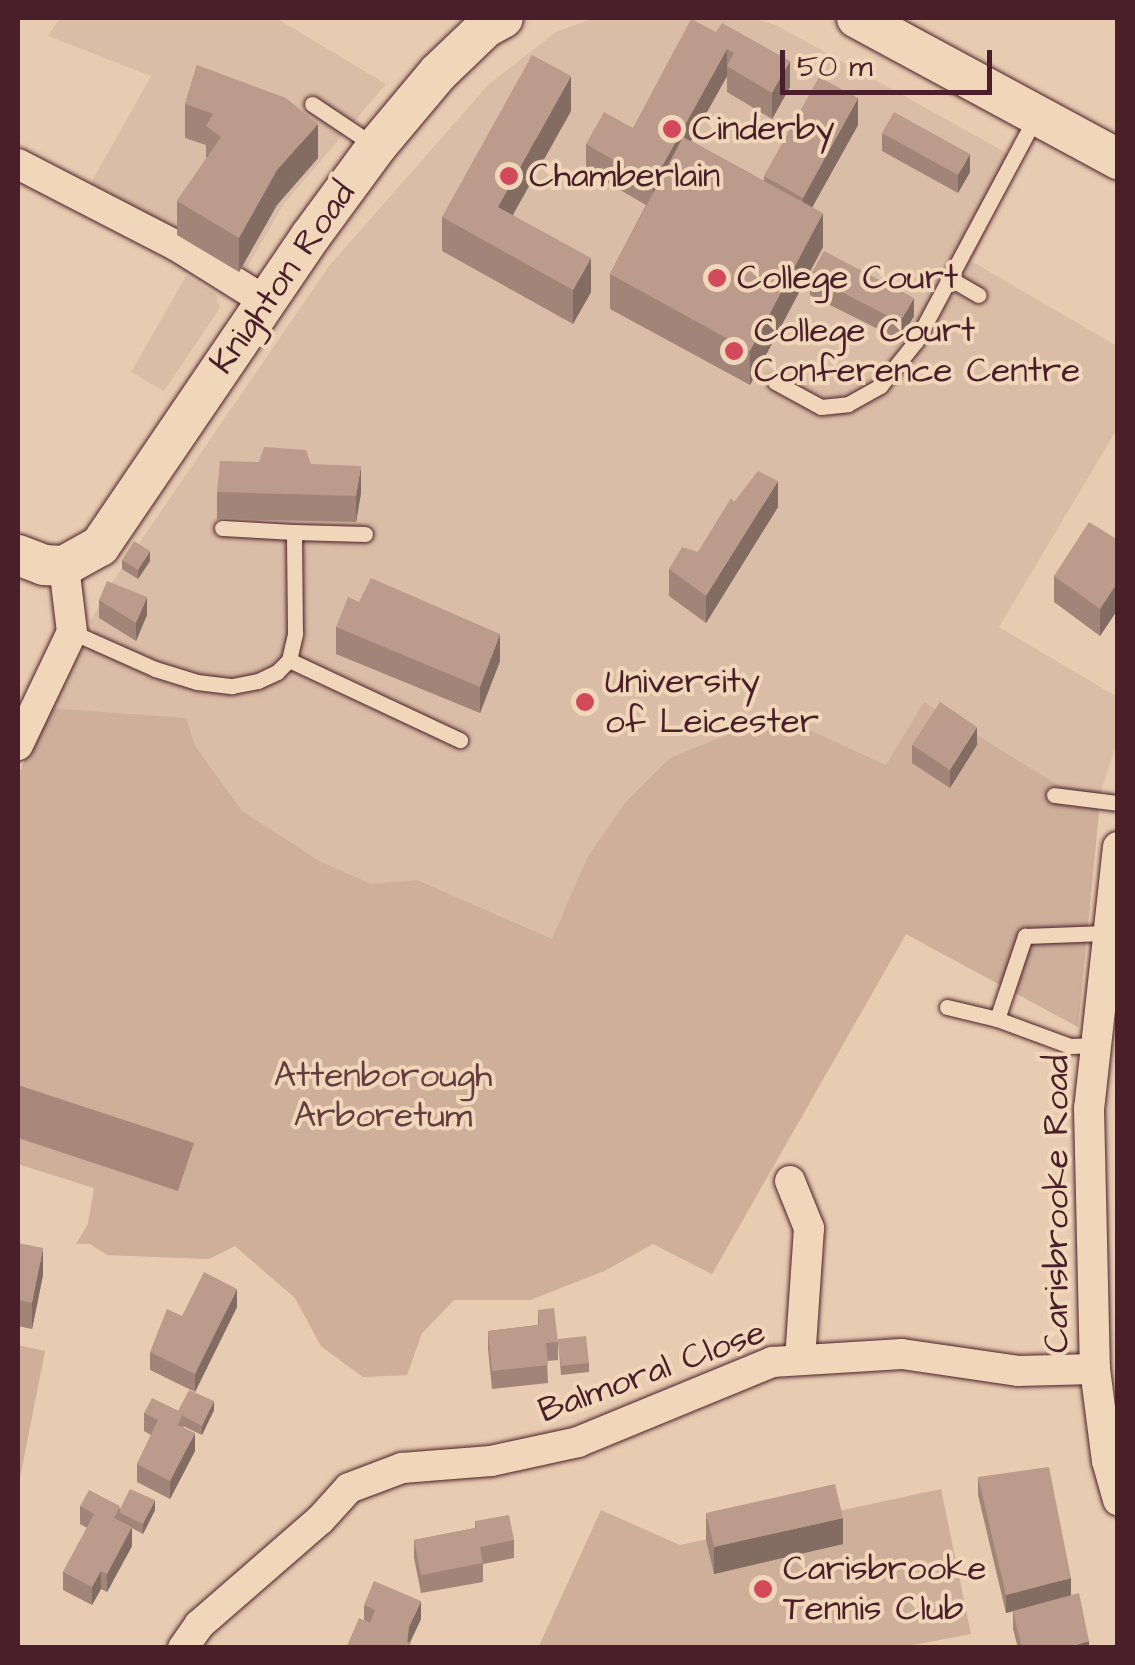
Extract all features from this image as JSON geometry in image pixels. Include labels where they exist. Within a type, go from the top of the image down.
[{"type":"street","points":[[857,18],[1118,159]]},
{"type":"street","name":"Knighton Road","points":[[75,562],[112,529],[376,146],[489,21]]},
{"type":"street","points":[[18,164],[177,246],[266,302]]},
{"type":"street","points":[[18,555],[44,565],[75,562],[68,639],[18,745]]},
{"type":"street","name":"Carisbrooke Road","points":[[1115,867],[1104,933],[1088,1108],[1095,1370],[1107,1461],[1118,1500]]},
{"type":"street","points":[[790,1181],[809,1228],[800,1360]]},
{"type":"street","name":"Balmoral Close","points":[[182,1648],[200,1625],[350,1488],[402,1468],[510,1458],[578,1442],[772,1362],[902,1354],[1018,1371],[1095,1370]]},
{"type":"lane","points":[[312,104],[376,146]]},
{"type":"lane","points":[[775,382],[821,407],[848,404],[880,386],[916,341],[1037,114]]},
{"type":"lane","points":[[949,278],[979,295]]},
{"type":"lane","points":[[222,528],[365,534]]},
{"type":"lane","points":[[68,639],[155,670],[232,686],[277,672],[288,660],[295,633],[294,532]]},
{"type":"lane","points":[[288,660],[460,740]]},
{"type":"lane","points":[[1054,795],[1118,803]]},
{"type":"lane","points":[[997,1019],[1026,936],[1104,933]]},
{"type":"lane","points":[[947,1007],[997,1019],[1070,1046],[1094,1045]]},
{"type":"shaded area","points":[[60,18],[276,18],[386,84],[283,205],[247,267],[91,183],[151,76],[48,36]]},
{"type":"shaded area","name":"University of Leicester","points":[[594,18],[752,18],[776,25],[1021,161],[971,261],[1117,346],[1117,429],[999,627],[1117,697],[1117,743],[1101,791],[1078,1027],[906,934],[712,1274],[653,1244],[604,1271],[530,1300],[454,1300],[422,1333],[407,1375],[363,1377],[321,1346],[295,1298],[235,1246],[209,1259],[107,1255],[90,1244],[76,1244],[88,1224],[94,1188],[18,1164],[18,775],[75,652],[88,649],[94,629],[90,622],[109,587],[329,266],[489,84],[556,32]]},
{"type":"shaded area","points":[[186,276],[216,294],[220,308],[164,391],[131,372]]},
{"type":"shaded area","points":[[18,1085],[194,1143],[178,1191],[18,1138]]},
{"type":"green space","name":"Attenborough Arboretum","points":[[924,702],[1059,786],[1101,791],[1078,1027],[906,934],[712,1274],[653,1244],[604,1271],[530,1300],[454,1300],[422,1333],[407,1375],[363,1377],[321,1346],[295,1298],[235,1246],[209,1259],[107,1255],[90,1244],[76,1244],[88,1224],[94,1188],[18,1164],[18,775],[49,708],[186,718],[195,746],[242,811],[319,861],[371,884],[417,880],[552,939],[587,858],[624,804],[670,758],[776,715],[886,765]]},
{"type":"green space","points":[[18,1345],[45,1351],[18,1488]]},
{"type":"green space","name":"Carisbrooke Tennis Club","points":[[941,1489],[971,1634],[898,1648],[538,1648],[601,1510],[680,1545]]},
{"type":"building","points":[[691,19],[716,32],[722,23],[790,61],[772,93],[727,66],[734,53],[727,49],[653,183],[586,144],[604,112],[633,128]]},
{"type":"building","points":[[532,55],[571,76],[498,207],[591,258],[573,290],[442,217]]},
{"type":"building","points":[[197,65],[286,98],[318,124],[277,170],[239,238],[177,201],[221,137],[206,126],[213,114],[185,104]]},
{"type":"building","points":[[819,77],[858,98],[803,198],[764,176]]},
{"type":"building","points":[[894,112],[970,154],[958,175],[882,133]]},
{"type":"building","name":"College Court","points":[[683,137],[823,213],[750,351],[610,274]]},
{"type":"building","points":[[824,251],[914,298],[900,322],[810,276]]},
{"type":"building","points":[[264,447],[306,450],[311,464],[361,466],[356,496],[217,492],[220,461],[259,462]]},
{"type":"building","points":[[758,471],[778,481],[706,596],[669,569],[682,547],[698,552],[731,498],[734,502]]},
{"type":"building","points":[[1089,522],[1118,540],[1118,582],[1100,609],[1054,576]]},
{"type":"building","points":[[134,541],[150,551],[138,570],[122,560]]},
{"type":"building","points":[[371,578],[500,634],[480,687],[336,627],[348,597],[359,602]]},
{"type":"building","points":[[107,581],[147,597],[136,623],[99,600]]},
{"type":"building","points":[[940,702],[977,727],[950,770],[912,745]]},
{"type":"building","points":[[18,1243],[43,1248],[32,1303],[18,1300]]},
{"type":"building","points":[[204,1272],[237,1289],[195,1374],[150,1352],[167,1309],[182,1316]]},
{"type":"building","points":[[554,1308],[558,1342],[546,1343],[548,1365],[492,1371],[488,1331],[539,1325],[538,1310]]},
{"type":"building","points":[[586,1336],[589,1363],[561,1366],[558,1339]]},
{"type":"building","points":[[189,1390],[214,1401],[202,1426],[178,1411]]},
{"type":"building","points":[[152,1398],[183,1413],[178,1425],[195,1433],[170,1481],[137,1464],[158,1420],[144,1413]]},
{"type":"building","points":[[1049,1467],[1071,1578],[1006,1595],[978,1477]]},
{"type":"building","points":[[835,1484],[843,1518],[714,1547],[706,1513]]},
{"type":"building","points":[[130,1489],[155,1500],[143,1524],[120,1513]]},
{"type":"building","points":[[89,1490],[120,1506],[114,1518],[132,1527],[107,1574],[101,1571],[92,1587],[63,1572],[94,1514],[80,1506]]},
{"type":"building","points":[[509,1515],[514,1540],[480,1547],[483,1563],[421,1575],[414,1540],[476,1528],[475,1521]]},
{"type":"building","points":[[374,1581],[421,1601],[409,1627],[409,1648],[346,1648],[359,1618],[370,1623],[375,1610],[364,1605]]},
{"type":"building","points":[[1079,1593],[1089,1641],[1067,1648],[1022,1648],[1013,1611]]},
{"type":"place","name":"Cinderby","points":[[672,129]]},
{"type":"place","name":"Chamberlain","points":[[509,176]]},
{"type":"place","name":"College Court","points":[[717,278]]},
{"type":"place","name":"College Court Conference Centre","points":[[734,351]]},
{"type":"place","name":"University of Leicester","points":[[585,702]]},
{"type":"place","name":"Carisbrooke Tennis Club","points":[[763,1589]]}]
